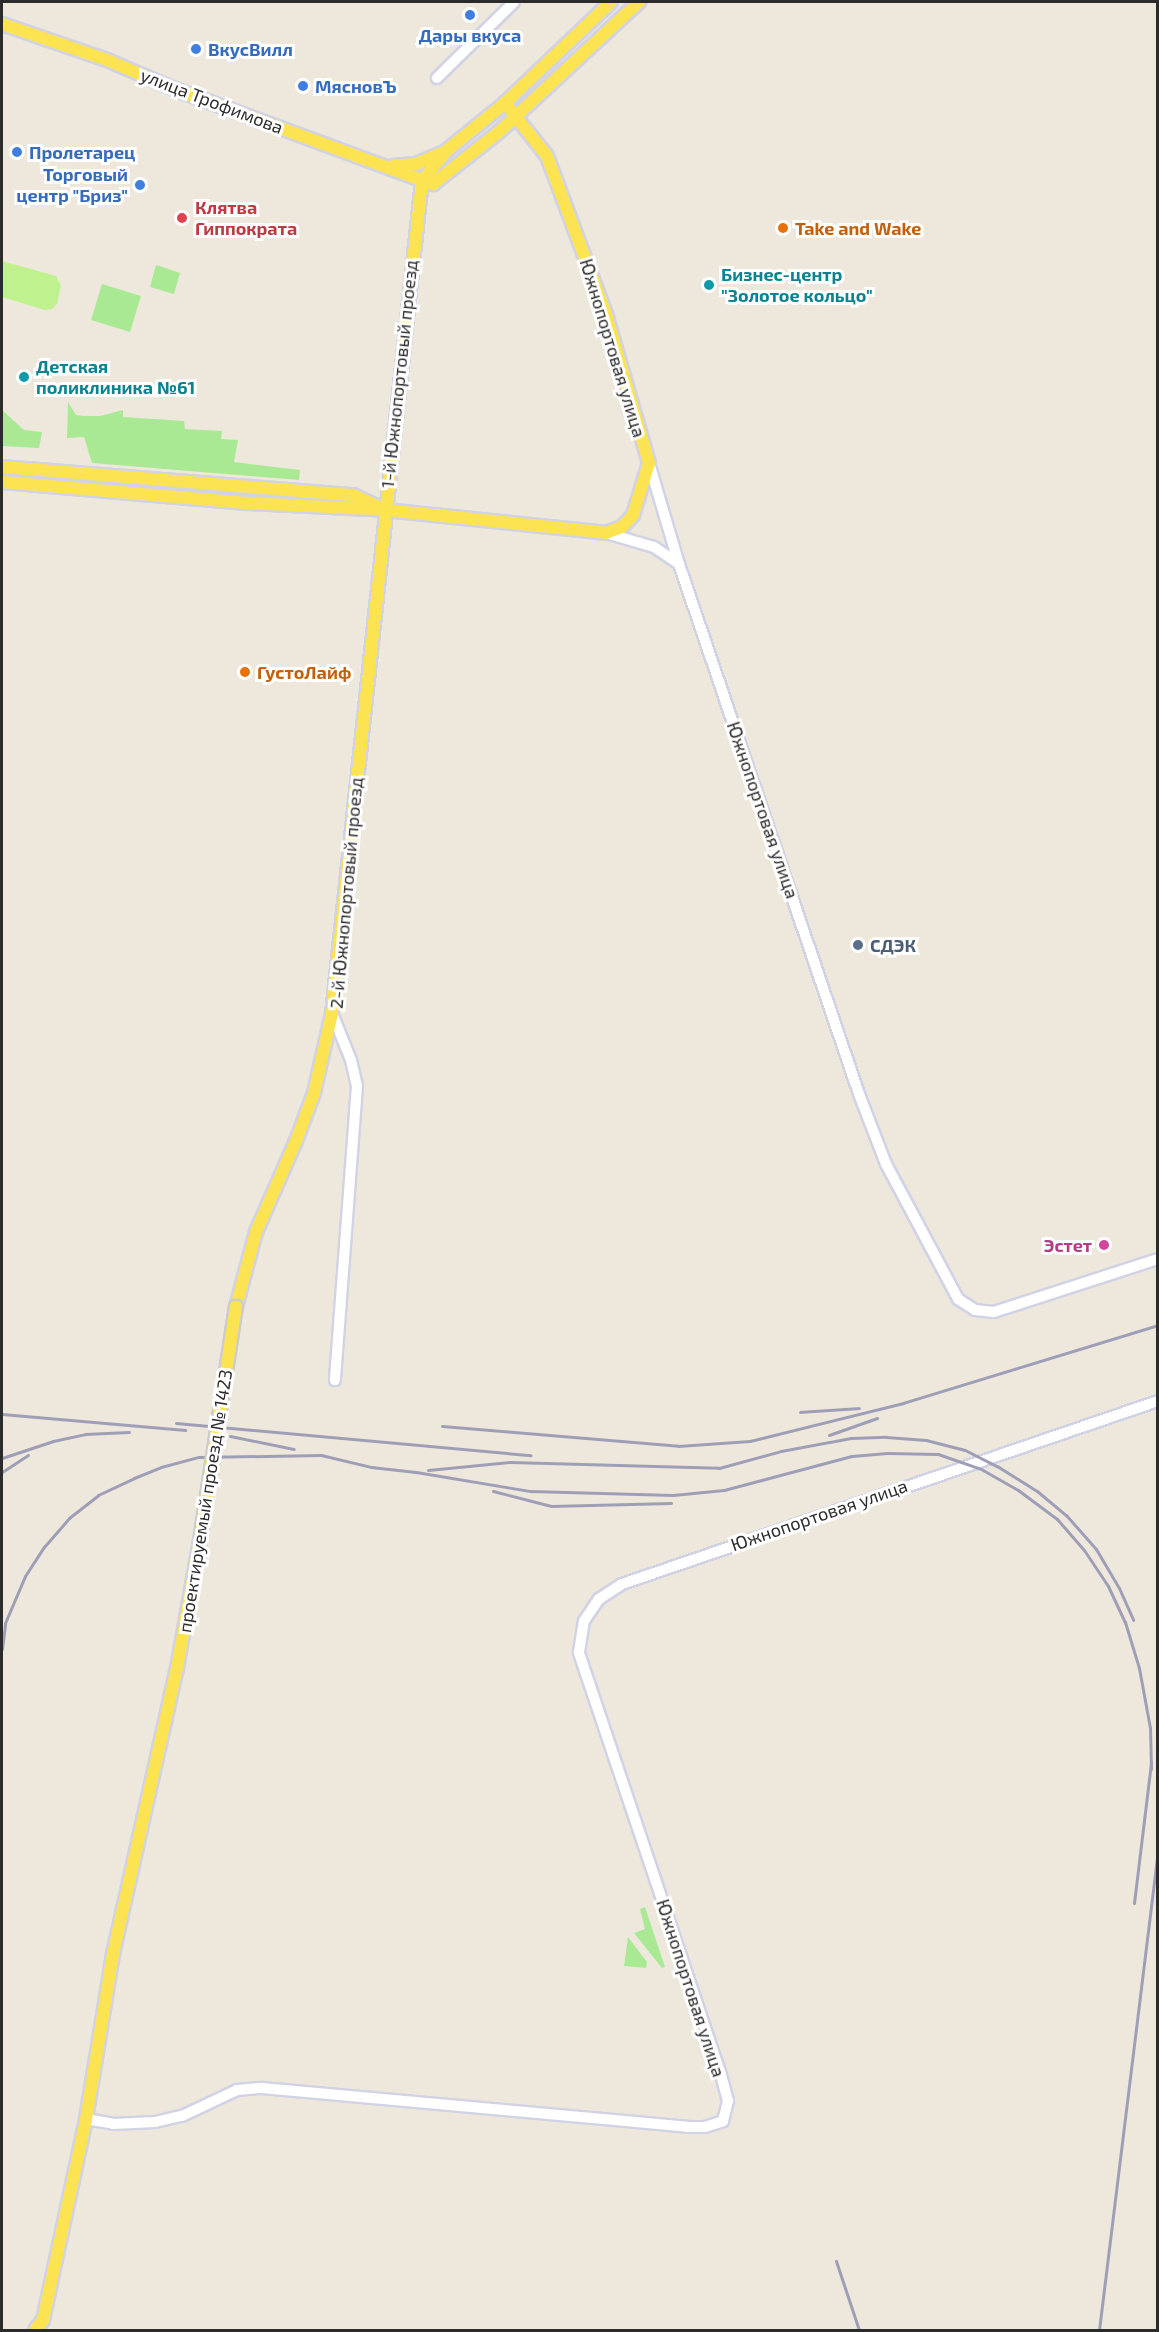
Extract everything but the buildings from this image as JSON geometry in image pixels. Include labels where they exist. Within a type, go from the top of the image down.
[{"type":"main road","points":[[422,181],[446,151],[505,103],[611,2]]},
{"type":"main road","points":[[422,181],[438,182],[517,116],[639,2]]},
{"type":"main road","name":"улица Трофимова","points":[[2,24],[92,54],[177,90],[388,166],[422,181]]},
{"type":"main road","name":"Южнопортовая улица","points":[[505,103],[547,156],[606,314],[649,463]]},
{"type":"main road","points":[[388,166],[416,164],[446,151]]},
{"type":"main road","name":"1-й Южнопортовый проезд","points":[[422,181],[385,510],[606,533]]},
{"type":"main road","points":[[606,533],[622,527],[633,515],[649,463]]},
{"type":"main road","points":[[2,467],[352,495],[385,510]]},
{"type":"main road","points":[[2,482],[328,508],[385,510]]},
{"type":"main road","points":[[328,493],[336,501],[328,508]]},
{"type":"main road","name":"2-й Южнопортовый проезд","points":[[332,1013],[385,510]]},
{"type":"main road","name":"проектируемый проезд № 1423","points":[[86,2119],[105,1997],[177,1668],[201,1535],[236,1307],[256,1232],[296,1141],[314,1093],[332,1013]]},
{"type":"main road","points":[[35,2331],[43,2320],[86,2119]]},
{"type":"street","points":[[437,78],[514,2]]},
{"type":"street","name":"Южнопортовая улица","points":[[649,463],[679,564],[863,1104],[889,1170],[958,1299],[975,1310],[994,1312],[1158,1259]]},
{"type":"street","points":[[606,533],[654,547],[679,564]]},
{"type":"street","name":"2-й Южнопортовый проезд","points":[[332,1013],[351,1060],[357,1086],[335,1380]]},
{"type":"street","name":"Южнопортовая улица","points":[[86,2119],[113,2124],[155,2122],[182,2116],[237,2090],[262,2088],[687,2127],[705,2127],[723,2121],[728,2101],[720,2072],[579,1652],[584,1621],[599,1599],[622,1584],[1158,1401]]},
{"type":"green space","points":[[2,261],[56,276],[61,286],[57,304],[52,309],[45,310],[2,297]]},
{"type":"green space","points":[[156,265],[180,273],[174,294],[150,287]]},
{"type":"green space","points":[[102,284],[141,296],[130,332],[91,320]]},
{"type":"green space","points":[[68,402],[76,415],[100,416],[123,410],[123,417],[184,421],[185,429],[222,431],[221,439],[238,440],[234,462],[300,470],[299,480],[92,463],[84,437],[67,438]]},
{"type":"green space","points":[[2,410],[24,430],[42,432],[39,448],[2,446]]},
{"type":"green space","points":[[645,1907],[665,1967],[662,1968],[634,1933],[645,1929],[640,1909]]},
{"type":"green space","points":[[628,1937],[647,1962],[646,1968],[624,1966]]},
{"type":"railway","points":[[442,1426],[678,1446],[750,1441],[903,1403],[1158,1325]]},
{"type":"railway","points":[[800,1412],[859,1408]]},
{"type":"railway","points":[[2,1414],[185,1430]]},
{"type":"railway","points":[[829,1435],[877,1418]]},
{"type":"railway","points":[[176,1423],[531,1455]]},
{"type":"railway","points":[[2,1458],[53,1441],[85,1434],[129,1432]]},
{"type":"railway","points":[[230,1436],[294,1449]]},
{"type":"railway","points":[[428,1470],[510,1462],[719,1468],[781,1451],[851,1438],[886,1437],[926,1440],[965,1450],[997,1466],[1037,1491],[1066,1515],[1096,1549],[1119,1588],[1133,1620]]},
{"type":"railway","points":[[2,1649],[5,1623],[25,1576],[44,1547],[69,1518],[98,1495],[134,1478],[161,1467],[199,1457],[321,1455],[371,1467],[530,1491],[673,1495],[724,1490],[852,1456],[887,1453],[938,1454],[981,1469],[1018,1490],[1057,1519],[1084,1550],[1108,1586],[1125,1622],[1139,1668],[1150,1728],[1151,1769]]},
{"type":"railway","points":[[2,1472],[28,1455]]},
{"type":"railway","points":[[493,1491],[551,1506],[671,1503]]},
{"type":"railway","points":[[1134,1903],[1151,1762]]},
{"type":"railway","points":[[1099,2330],[1158,1852]]},
{"type":"railway","points":[[836,2261],[859,2330]]},
{"type":"place","name":"Дары вкуса","points":[[470,15]]},
{"type":"place","name":"ВкусВилл","points":[[196,49]]},
{"type":"place","name":"МясновЪ","points":[[303,86]]},
{"type":"place","name":"Пролетарец","points":[[17,152]]},
{"type":"place","name":"Торговый центр \"Бриз\"","points":[[140,185]]},
{"type":"place","name":"Клятва Гиппократа","points":[[182,218]]},
{"type":"place","name":"Take and Wake","points":[[783,228]]},
{"type":"place","name":"Бизнес-центр \"Золотое кольцо\"","points":[[709,285]]},
{"type":"place","name":"Детская поликлиника №61","points":[[24,377]]},
{"type":"place","name":"ГустоЛайф","points":[[245,672]]},
{"type":"place","name":"СДЭК","points":[[858,945]]},
{"type":"place","name":"Эстет","points":[[1104,1245]]}]
